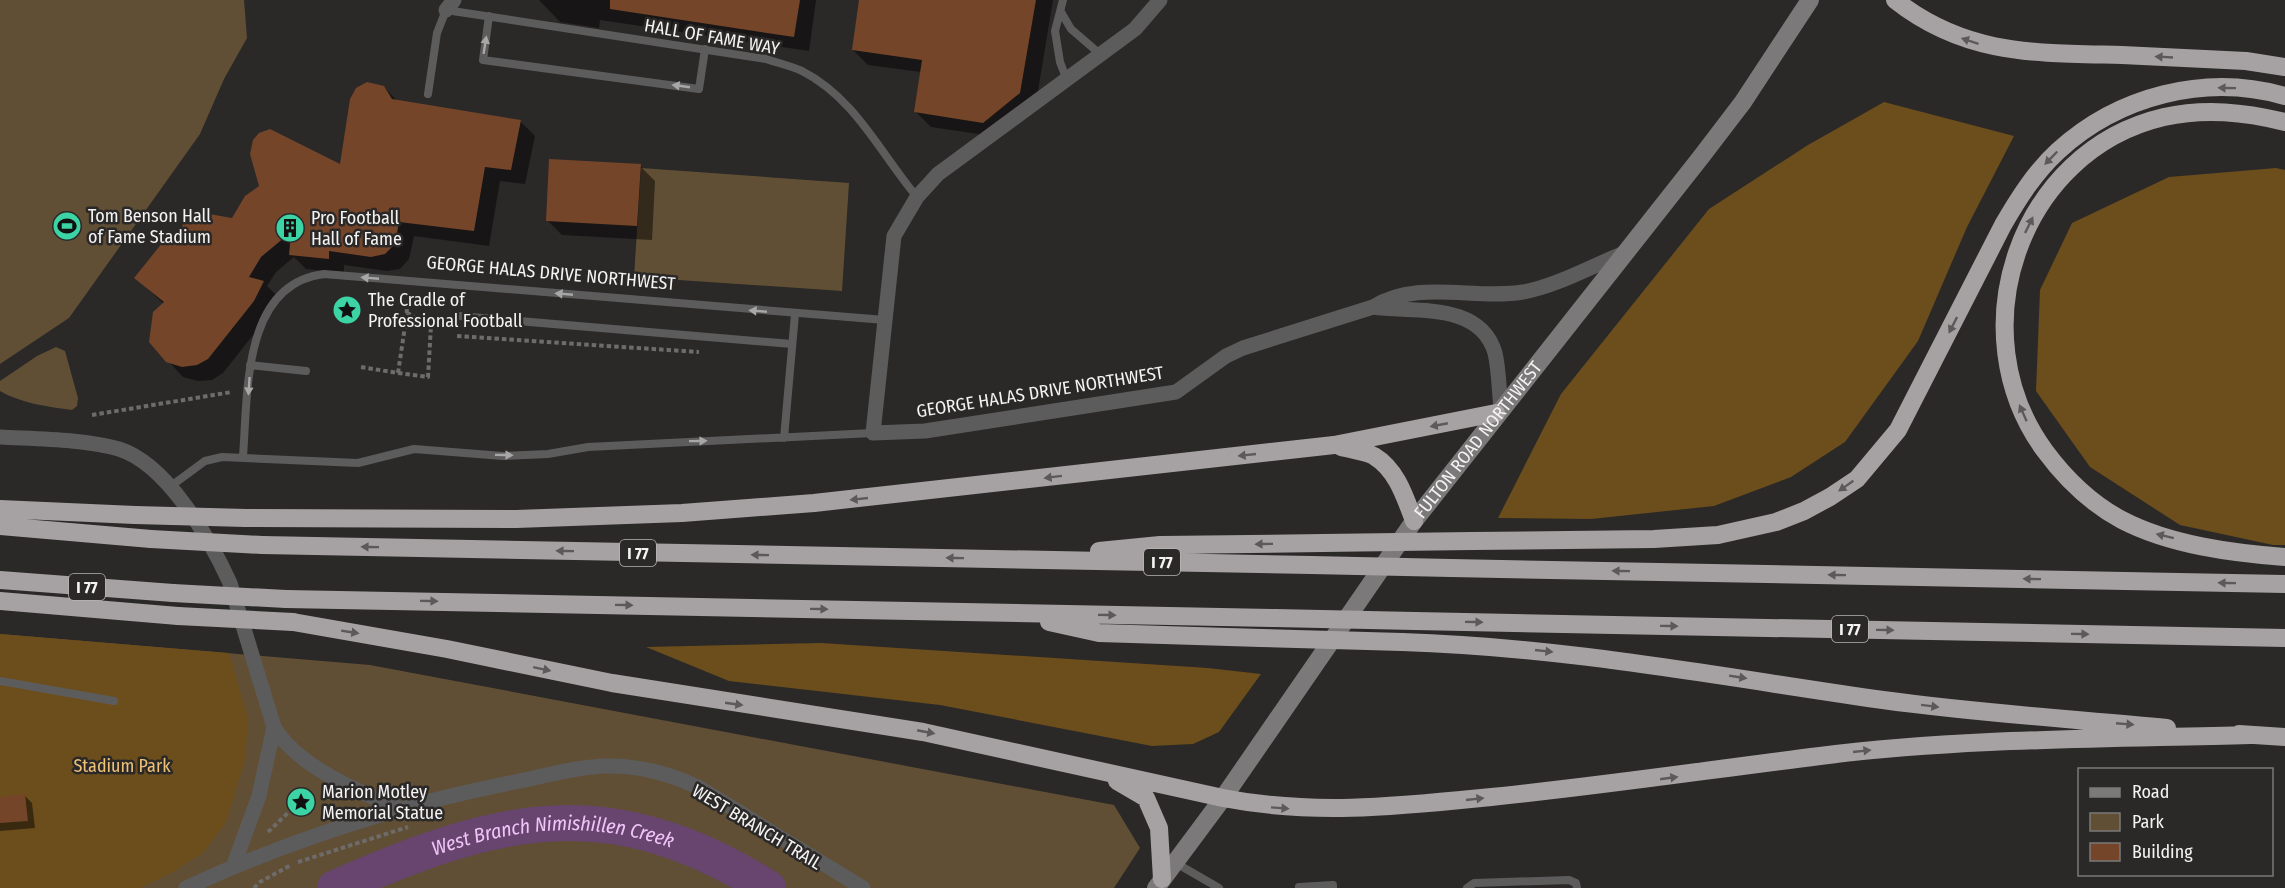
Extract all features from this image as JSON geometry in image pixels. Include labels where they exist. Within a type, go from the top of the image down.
[{"type":"highway","points":[[1895,0],[1926,22],[1948,33],[2002,49],[2246,61],[2285,67]]},
{"type":"highway","points":[[1014,559],[1160,545],[1689,538],[1748,530],[1804,512],[1857,479],[1898,430],[2003,225],[2021,194],[2056,153],[2088,127],[2114,113],[2162,94],[2190,88],[2226,88],[2285,96]]},
{"type":"highway","points":[[2285,122],[2240,112],[2198,112],[2163,117],[2110,139],[2079,161],[2044,197],[2020,241],[2005,300],[2004,329],[2013,387],[2023,415],[2055,465],[2086,496],[2121,519],[2159,535],[2202,545],[2285,557]]},
{"type":"highway","points":[[0,509],[246,518],[504,519],[682,513],[933,492],[1334,445],[1498,411]]},
{"type":"highway","points":[[1334,445],[1373,455],[1392,472],[1402,488],[1414,521]]},
{"type":"highway","name":"I 77","points":[[0,526],[152,539],[262,545],[2285,584]]},
{"type":"highway","name":"I 77","points":[[0,580],[286,599],[2285,638]]},
{"type":"highway","points":[[0,601],[178,616],[293,622],[447,649],[623,685],[923,732],[1223,798],[1264,806],[1314,810],[1402,806],[1586,788],[1893,748],[1965,743],[2250,735]]},
{"type":"highway","points":[[1006,612],[1099,633],[1402,642],[1531,649],[1628,660],[1970,711],[2285,737]]},
{"type":"highway","points":[[1102,772],[1146,798],[1159,828],[1159,883]]},
{"type":"main road","name":"FULTON ROAD NORTHWEST","points":[[1159,883],[1223,798],[1414,521],[1498,411],[1743,102],[1810,0]]},
{"type":"street","points":[[873,433],[894,236],[916,197],[938,174],[1135,29],[1160,0]]},
{"type":"street","name":"GEORGE HALAS DRIVE NORTHWEST","points":[[873,433],[925,431],[1176,392],[1226,357],[1243,348],[1373,307],[1388,298],[1408,294],[1504,294],[1537,289],[1622,254]]},
{"type":"street","points":[[1473,294],[1469,321],[1484,334],[1495,354],[1498,411]]},
{"type":"street","name":"GEORGE HALAS DRIVE NORTHWEST","points":[[1373,307],[1430,310],[1469,321]]},
{"type":"street","points":[[0,437],[120,449],[143,460],[171,486],[220,562],[230,583],[274,727],[281,738],[346,786],[398,808]]},
{"type":"street","points":[[233,867],[259,796],[274,727]]},
{"type":"street","points":[[186,888],[233,867],[398,808],[460,792],[604,766],[634,767],[672,775],[698,787],[863,888]]},
{"type":"lane","points":[[1063,0],[1055,31],[1060,62],[1067,80]]},
{"type":"lane","points":[[429,94],[437,33],[450,5]]},
{"type":"lane","name":"HALL OF FAME WAY","points":[[450,5],[489,16],[766,58],[801,71],[830,89],[856,114],[916,197]]},
{"type":"lane","points":[[1061,12],[1071,29],[1101,55]]},
{"type":"lane","points":[[489,16],[483,60],[699,89],[705,49]]},
{"type":"lane","name":"GEORGE HALAS DRIVE NORTHWEST","points":[[243,456],[250,365],[256,339],[275,300],[307,276],[324,274],[885,320]]},
{"type":"lane","points":[[784,438],[795,314]]},
{"type":"lane","points":[[459,316],[792,344]]},
{"type":"lane","points":[[250,365],[306,371]]},
{"type":"lane","name":"GEORGE HALAS DRIVE NORTHWEST","points":[[171,486],[205,462],[222,457],[243,456],[304,462],[358,463],[414,448],[503,456],[548,454],[588,447],[873,433]]},
{"type":"lane","points":[[0,681],[114,701]]},
{"type":"lane","points":[[1174,862],[1219,888]]},
{"type":"lane","points":[[1467,888],[1474,883],[1569,880],[1576,883],[1577,888]]},
{"type":"lane","points":[[1299,887],[1333,885],[1333,888]]},
{"type":"path","points":[[398,373],[407,313],[406,300]]},
{"type":"path","points":[[361,367],[428,377],[431,324],[407,313]]},
{"type":"path","points":[[457,336],[710,352]]},
{"type":"path","points":[[92,415],[232,392]]},
{"type":"path","points":[[268,832],[293,807],[295,798],[300,796],[306,799],[307,806],[304,810],[299,811],[293,807]]},
{"type":"path","points":[[254,888],[260,882],[291,865],[420,823]]},
{"type":"path","points":[[260,882],[263,888]]},
{"type":"green space","name":"Tom Benson Hall of Fame Stadium","points":[[0,0],[244,0],[247,38],[224,79],[200,134],[69,318],[0,364]]},
{"type":"green space","points":[[1884,102],[2014,136],[1967,227],[1918,341],[1845,442],[1791,477],[1714,506],[1591,519],[1498,518],[1561,394],[1709,209],[1808,145]]},
{"type":"green space","points":[[641,168],[849,183],[842,291],[634,277]]},
{"type":"green space","points":[[2276,168],[2285,170],[2285,545],[2273,545],[2180,525],[2090,467],[2036,391],[2040,290],[2072,223],[2169,177]]},
{"type":"green space","points":[[56,347],[65,351],[78,398],[77,406],[72,410],[44,406],[0,391],[0,381],[37,356]]},
{"type":"green space","name":"Stadium Park","points":[[0,634],[370,665],[1114,805],[1140,848],[1114,888],[0,888]]},
{"type":"green space","points":[[0,634],[229,653],[248,719],[245,760],[226,822],[204,852],[175,871],[140,888],[0,888]]},
{"type":"green space","points":[[821,643],[1208,668],[1261,674],[1219,732],[1193,744],[1152,746],[940,705],[729,681],[646,647]]},
{"type":"building","points":[[610,0],[800,0],[794,37],[610,9]]},
{"type":"building","points":[[859,0],[1036,0],[1020,93],[983,123],[914,112],[922,60],[852,50]]},
{"type":"building","name":"Pro Football Hall of Fame","points":[[367,82],[384,86],[392,99],[521,120],[511,170],[485,167],[474,231],[399,222],[395,244],[385,254],[371,257],[329,251],[329,259],[289,255],[291,232],[261,257],[249,277],[264,281],[254,301],[208,359],[197,365],[182,367],[166,362],[149,342],[153,312],[164,302],[134,278],[167,237],[180,242],[183,222],[190,214],[198,212],[232,218],[245,196],[259,186],[250,154],[253,140],[259,133],[270,129],[340,164],[350,99],[356,88]]},
{"type":"building","points":[[549,159],[641,164],[637,226],[546,221]]},
{"type":"building","points":[[25,794],[28,821],[0,823],[0,797]]},
{"type":"waterway","name":"West Branch Nimishillen Creek","points":[[335,888],[394,863],[449,844],[501,830],[553,824],[604,825],[656,836],[710,856],[768,888]]},
{"type":"place","name":"Tom Benson Hall of Fame Stadium","points":[[67,226]]},
{"type":"place","name":"Pro Football Hall of Fame","points":[[290,228]]},
{"type":"place","name":"The Cradle of Professional Football","points":[[347,310]]},
{"type":"place","name":"Marion Motley Memorial Statue","points":[[301,802]]}]
